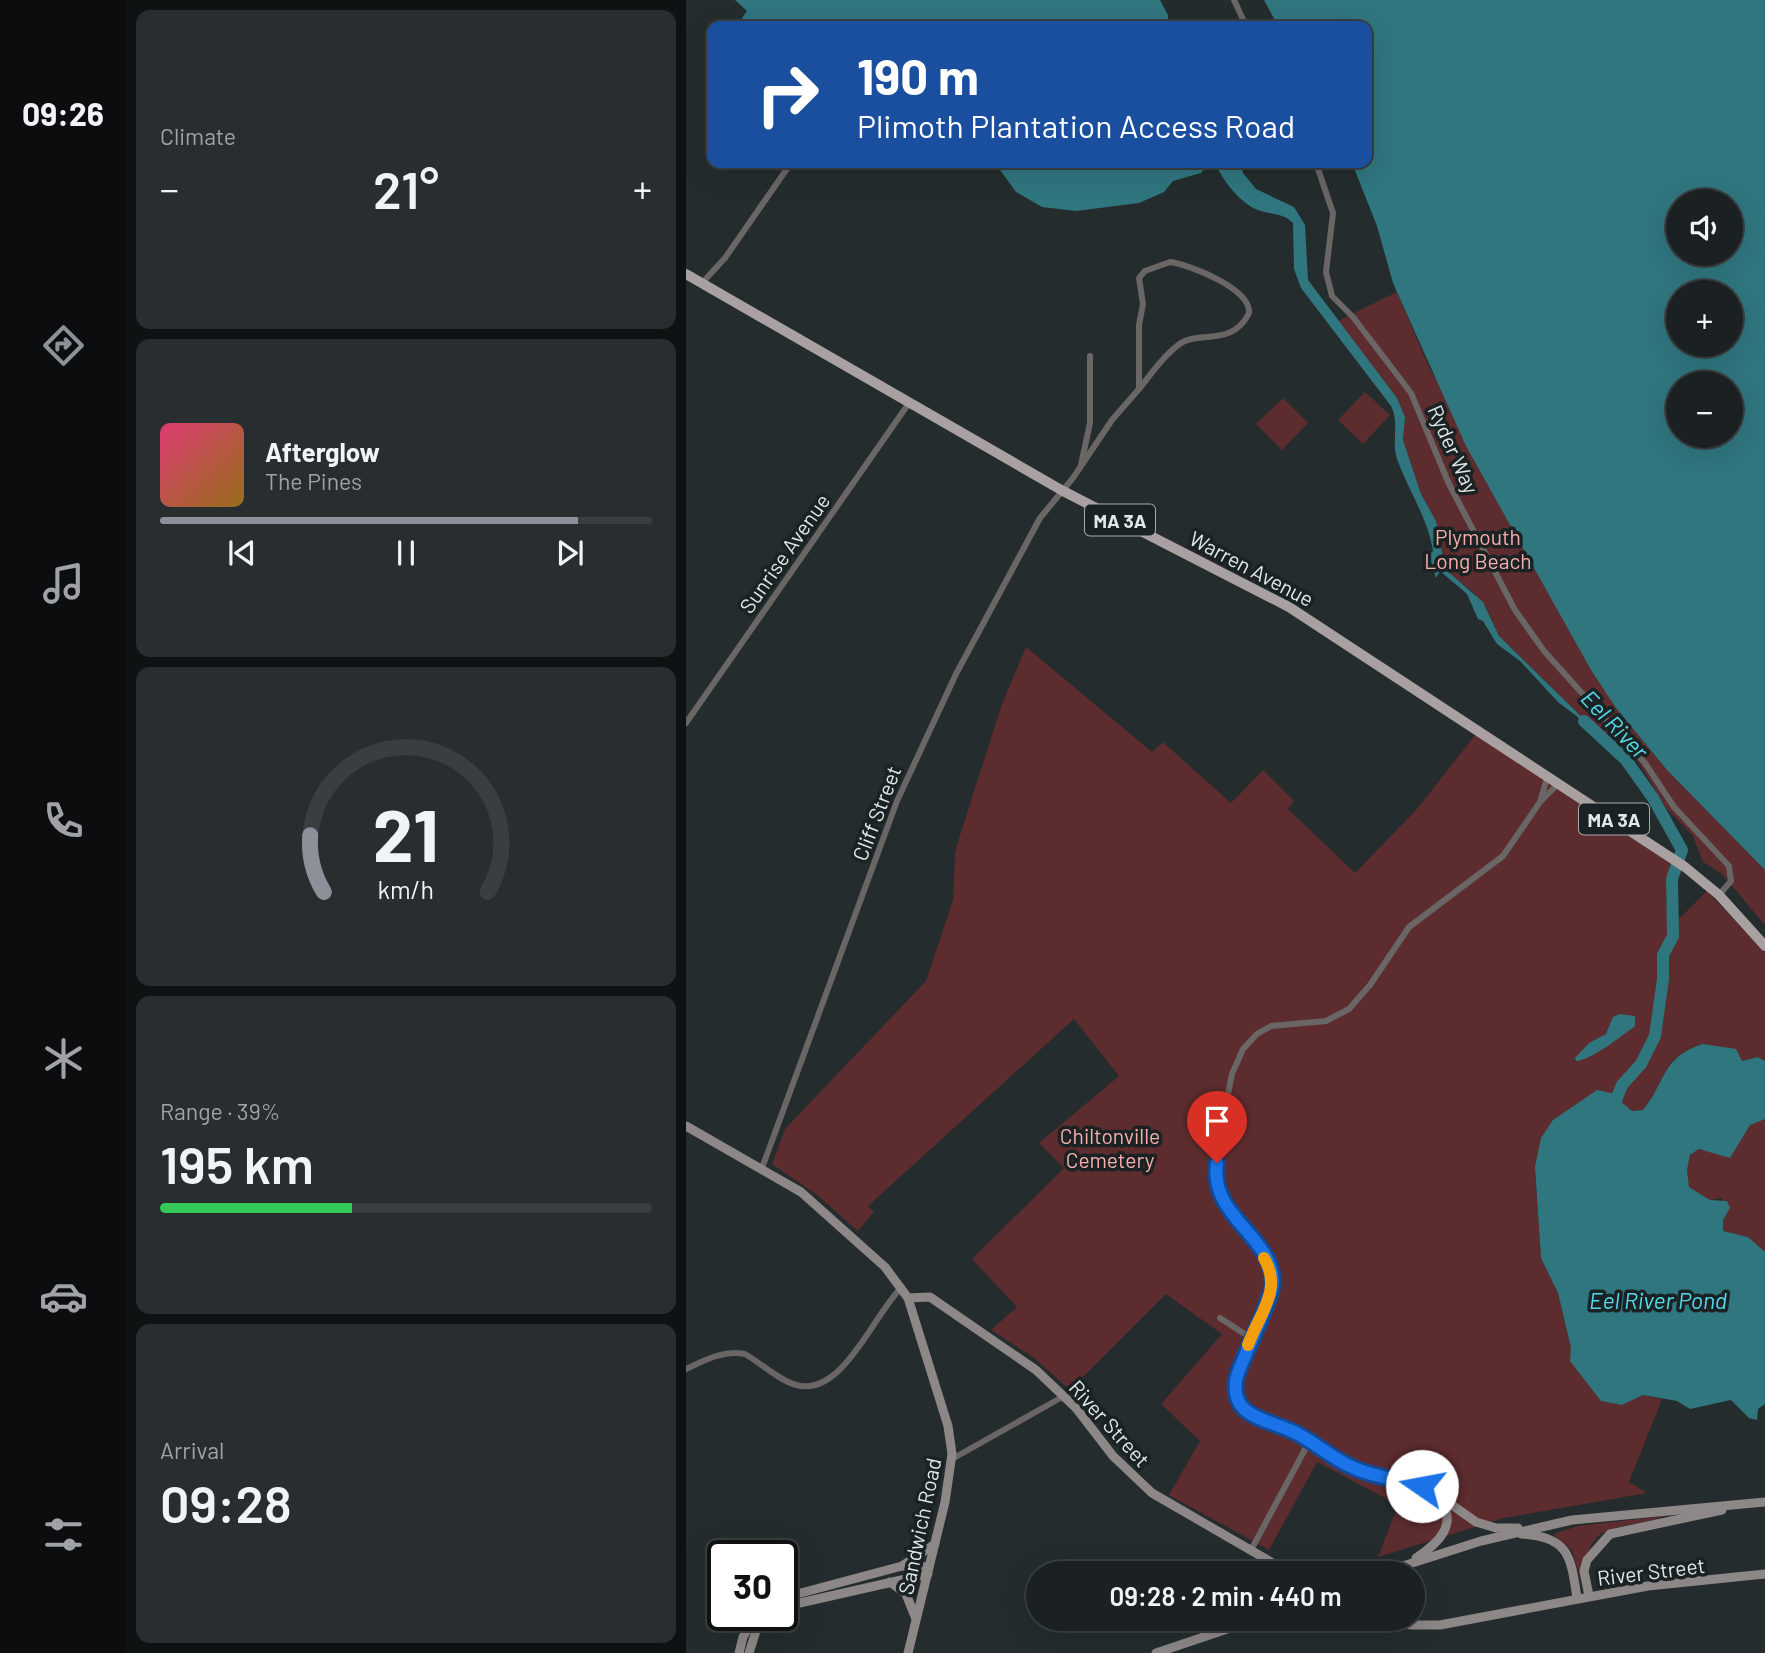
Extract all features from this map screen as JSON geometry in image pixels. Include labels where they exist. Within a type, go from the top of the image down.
[{"type":"main road","name":"Warren Avenue","points":[[686,274],[1063,491],[1289,607],[1685,867],[1719,895],[1765,946]]},
{"type":"main road","name":"Sandwich Road","points":[[686,1126],[796,1188],[885,1267],[908,1298],[947,1426],[952,1459],[935,1544],[908,1653]]},
{"type":"main road","name":"River Street","points":[[908,1298],[930,1297],[1035,1370],[1064,1396],[1141,1485],[1170,1505],[1270,1561]]},
{"type":"main road","points":[[1436,1493],[1485,1525],[1531,1529]]},
{"type":"main road","points":[[1411,1561],[1434,1546],[1444,1534],[1446,1512],[1436,1493]]},
{"type":"main road","points":[[1416,1561],[1509,1534],[1609,1515],[1765,1503]]},
{"type":"main road","points":[[1589,1596],[1584,1571],[1587,1560],[1595,1547],[1610,1534],[1765,1503]]},
{"type":"main road","points":[[1509,1534],[1542,1537],[1564,1549],[1572,1566],[1577,1598]]},
{"type":"main road","points":[[798,1594],[902,1566],[935,1544]]},
{"type":"main road","points":[[902,1566],[929,1570]]},
{"type":"main road","points":[[798,1603],[929,1570]]},
{"type":"main road","name":"River Street","points":[[1425,1625],[1440,1625],[1648,1586],[1765,1574]]},
{"type":"main road","points":[[890,1581],[906,1594],[916,1620]]},
{"type":"main road","points":[[739,1653],[747,1631]]},
{"type":"main road","points":[[750,1653],[757,1631]]},
{"type":"main road","points":[[1156,1653],[1221,1631]]},
{"type":"street","points":[[1234,0],[1244,21]]},
{"type":"street","points":[[703,282],[725,258],[788,168]]},
{"type":"street","name":"Ryder Way","points":[[1318,168],[1333,213],[1326,271],[1332,296],[1353,317],[1410,393],[1449,485],[1515,610],[1544,651],[1646,763],[1674,807],[1730,866],[1731,881],[1719,895]]},
{"type":"street","name":"Cliff Street","points":[[762,1168],[903,787],[1016,558],[1040,518],[1139,388],[1183,341],[1212,338],[1240,326],[1249,313],[1246,300],[1225,284],[1175,263],[1160,263],[1142,273],[1139,388]]},
{"type":"street","points":[[1081,467],[1091,415],[1090,356]]},
{"type":"street","name":"Sunrise Avenue","points":[[686,723],[909,403]]},
{"type":"street","points":[[1540,802],[1548,775]]},
{"type":"street","points":[[1436,1493],[1420,1485],[1369,1474],[1295,1432],[1247,1414],[1239,1406],[1235,1382],[1273,1287],[1266,1261],[1216,1189],[1219,1146],[1232,1074],[1237,1059],[1251,1040],[1271,1026],[1326,1021],[1349,1009],[1366,990],[1409,927],[1503,856],[1540,802],[1559,783]]},
{"type":"street","points":[[686,1359],[689,1368],[724,1353],[735,1352],[745,1354],[798,1386],[824,1383],[846,1363],[891,1295],[901,1287]]},
{"type":"street","points":[[1220,1318],[1251,1338]]},
{"type":"street","points":[[952,1459],[1064,1396]]},
{"type":"street","points":[[1251,1550],[1309,1442]]},
{"type":"green space","name":"Plymouth Long Beach","points":[[1397,292],[1429,367],[1616,708],[1667,770],[1765,870],[1765,925],[1722,874],[1703,862],[1693,836],[1667,809],[1634,755],[1582,717],[1499,636],[1487,609],[1475,594],[1445,569],[1436,521],[1421,494],[1403,440],[1405,417],[1397,398],[1338,321]]},
{"type":"green space","points":[[1365,392],[1390,415],[1363,444],[1338,420]]},
{"type":"green space","points":[[1283,398],[1308,423],[1282,450],[1256,424]]},
{"type":"green space","name":"Chiltonville Cemetery","points":[[1026,647],[1152,752],[1163,742],[1231,803],[1263,770],[1294,801],[1288,809],[1355,873],[1417,809],[1476,734],[1670,863],[1666,901],[1669,922],[1681,917],[1707,891],[1765,953],[1765,1061],[1758,1057],[1742,1061],[1703,1044],[1689,1049],[1672,1063],[1643,1110],[1632,1111],[1611,1093],[1535,1167],[1541,1258],[1558,1293],[1571,1348],[1622,1405],[1643,1395],[1662,1399],[1629,1482],[1647,1493],[1504,1518],[1378,1557],[1398,1505],[1317,1462],[1269,1550],[1169,1495],[1200,1441],[1161,1404],[1222,1334],[1166,1294],[1070,1390],[1033,1357],[991,1330],[1017,1307],[972,1259],[1064,1168],[1039,1143],[1119,1076],[1074,1019],[868,1206],[874,1212],[858,1231],[817,1195],[772,1164],[785,1129],[926,981],[953,900],[955,853],[960,835],[1002,704]]},
{"type":"green space","points":[[1763,1117],[1765,1252],[1748,1237],[1723,1231],[1723,1220],[1730,1208],[1721,1198],[1710,1200],[1689,1187],[1687,1170],[1690,1155],[1699,1149],[1730,1157],[1750,1125]]},
{"type":"green space","points":[[1665,1516],[1607,1530],[1598,1536],[1585,1562],[1582,1584],[1572,1550],[1553,1534],[1578,1526]]},
{"type":"water","points":[[735,0],[1160,0],[1168,15],[1168,21],[745,21],[742,18],[747,11]]},
{"type":"water","points":[[1264,0],[1765,0],[1765,870],[1667,770],[1616,708],[1591,670],[1466,446],[1393,283],[1377,226],[1354,168],[1372,168],[1372,21],[1275,21]]},
{"type":"water","points":[[999,168],[1205,168],[1201,173],[1173,181],[1164,192],[1139,203],[1076,211],[1042,207],[1016,192]]},
{"type":"water","points":[[1218,168],[1242,168],[1256,189],[1294,207],[1305,225],[1308,280],[1397,398],[1405,417],[1403,440],[1421,494],[1436,521],[1445,569],[1483,602],[1499,636],[1596,731],[1558,702],[1520,661],[1497,644],[1483,621],[1478,619],[1467,594],[1440,571],[1436,578],[1429,555],[1433,551],[1427,527],[1397,459],[1395,419],[1391,406],[1301,288],[1294,269],[1293,223],[1282,216],[1246,204]]},
{"type":"water","points":[[1620,1014],[1635,1016],[1635,1026],[1598,1052],[1576,1061],[1575,1058],[1589,1043],[1606,1034],[1613,1017]]},
{"type":"water","name":"Eel River Pond","points":[[1703,1044],[1736,1049],[1742,1061],[1758,1057],[1765,1061],[1765,1119],[1750,1125],[1730,1158],[1699,1149],[1690,1155],[1687,1170],[1689,1187],[1710,1200],[1727,1201],[1730,1208],[1723,1220],[1723,1231],[1748,1237],[1765,1252],[1765,1404],[1758,1409],[1757,1420],[1749,1418],[1731,1400],[1690,1409],[1677,1401],[1643,1395],[1622,1405],[1601,1401],[1570,1361],[1571,1348],[1558,1293],[1541,1258],[1535,1167],[1541,1138],[1553,1120],[1597,1090],[1611,1093],[1632,1111],[1643,1110],[1672,1063],[1689,1049]]},
{"type":"waterway","name":"Eel River","points":[[1584,721],[1626,760],[1653,798],[1682,850],[1672,879],[1673,936],[1663,955],[1663,979],[1655,1036],[1641,1064],[1622,1085],[1611,1113]]},
{"type":"slow traffic","points":[[1248,1345],[1273,1287],[1271,1271],[1264,1258]]},
{"type":"route","points":[[1217,1163],[1216,1189],[1263,1255],[1273,1280],[1273,1287],[1253,1331],[1235,1382],[1239,1406],[1247,1414],[1295,1432],[1324,1453],[1357,1469],[1422,1486]]}]
